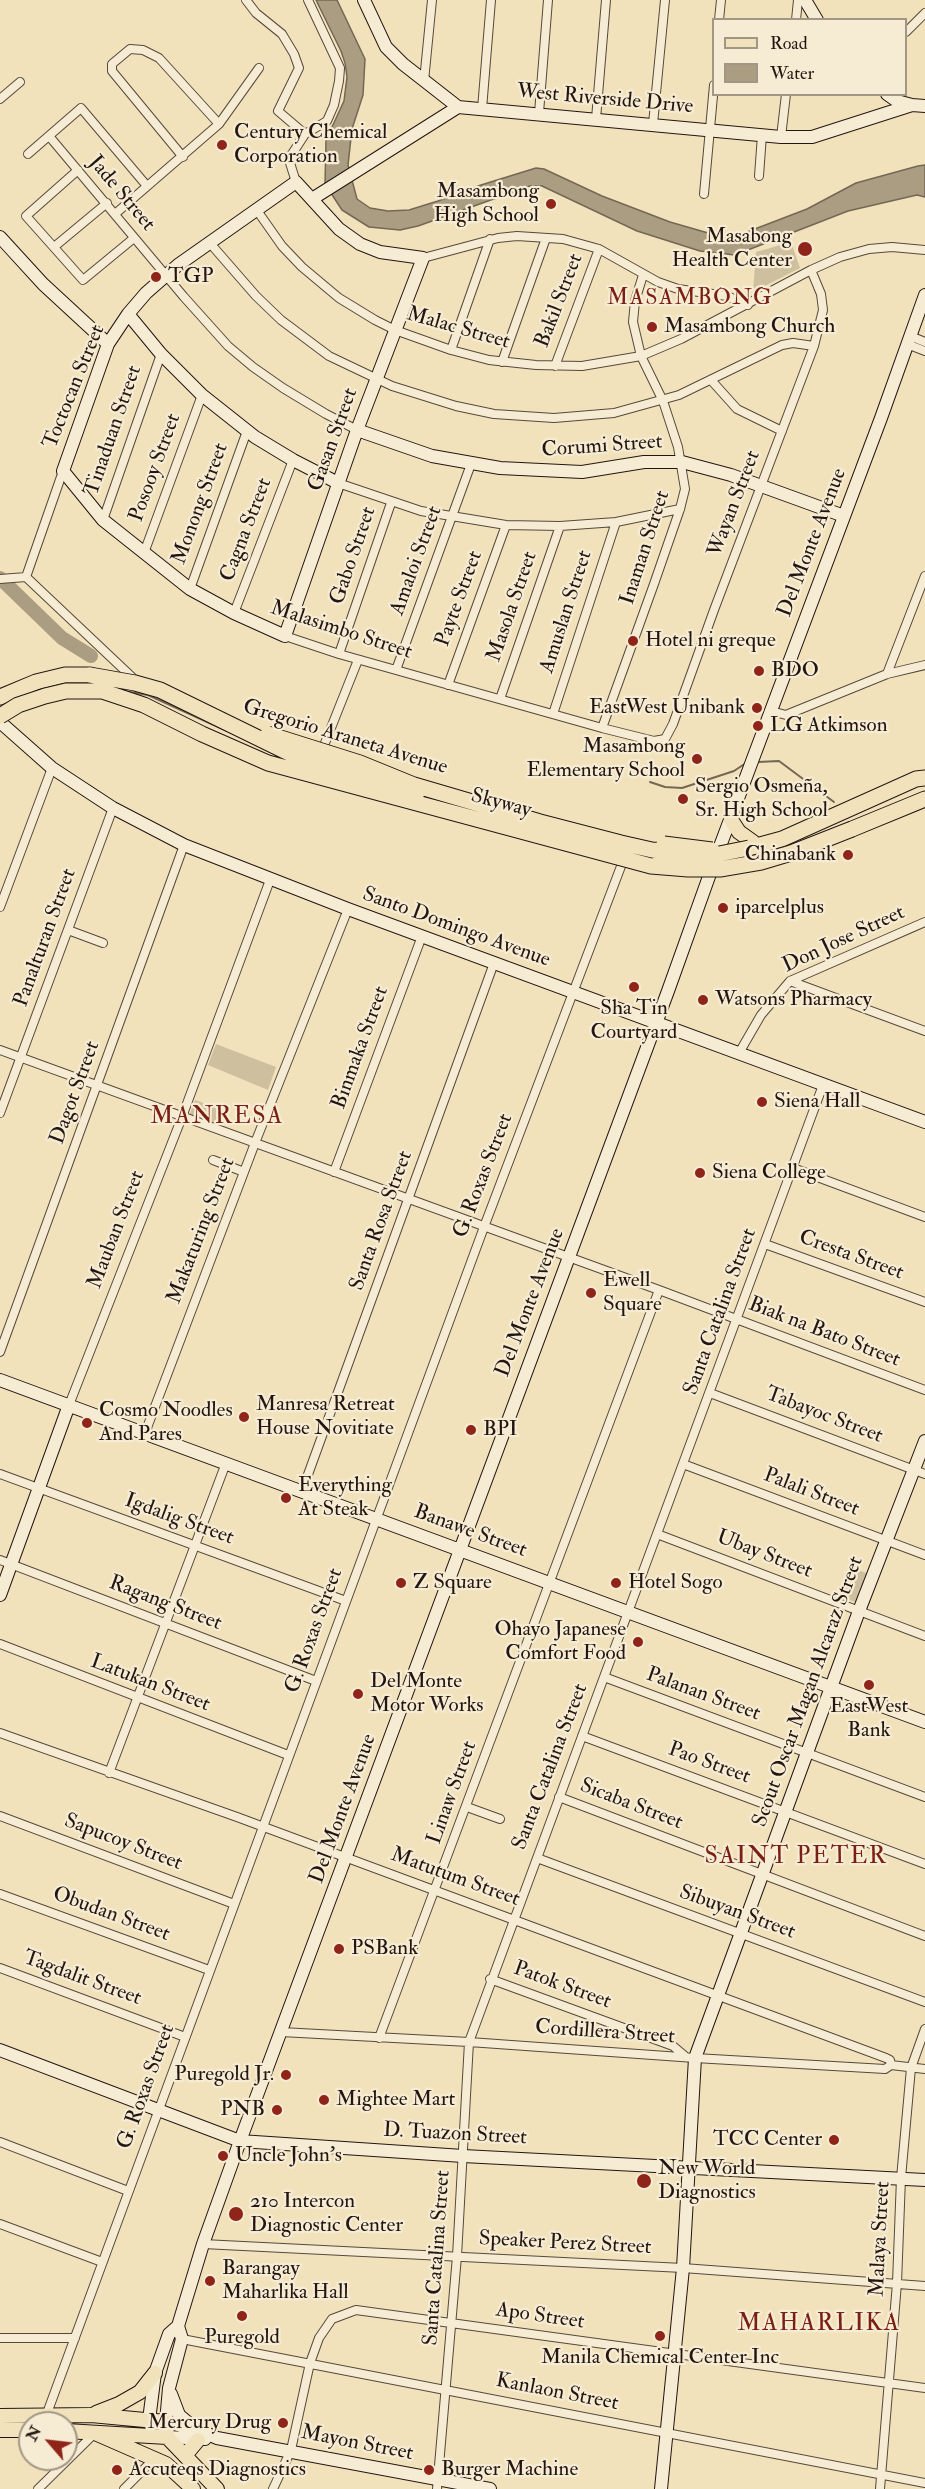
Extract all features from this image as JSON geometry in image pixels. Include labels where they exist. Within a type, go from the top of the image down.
[{"type":"highway","name":"Skyway","points":[[0,698],[36,682],[65,675],[90,675],[135,683],[160,690],[316,764],[538,828],[660,859],[709,856],[751,845]]},
{"type":"highway","name":"Skyway","points":[[0,716],[18,705],[45,696],[66,691],[102,691],[144,705],[268,763],[651,866],[720,869],[761,862],[801,849],[925,798]]},
{"type":"highway","name":"Skyway","points":[[213,717],[360,763],[414,785],[652,850],[717,851],[782,839],[925,777]]},
{"type":"highway","name":"Skyway","points":[[235,749],[328,756],[538,816],[674,851],[761,862]]},
{"type":"main road","name":"Gregorio Araneta Avenue","points":[[0,691],[38,674],[66,670],[106,671],[135,680],[317,767],[623,861],[678,871],[712,871],[748,866],[794,854],[925,798]]},
{"type":"main road","name":"Gregorio Araneta Avenue","points":[[0,722],[23,709],[49,699],[99,694],[146,704],[231,745],[317,767],[615,838],[717,851]]},
{"type":"main road","points":[[731,820],[751,845]]},
{"type":"main road","points":[[678,871],[686,861],[717,851]]},
{"type":"main road","points":[[91,2415],[119,2404],[140,2392],[155,2373]]},
{"type":"main road","points":[[78,2415],[166,2422],[167,2437],[218,2489]]},
{"type":"main road","points":[[0,2416],[18,2416]]},
{"type":"main road","points":[[149,2420],[148,2436],[155,2458]]},
{"type":"main road","points":[[0,2430],[18,2430]]},
{"type":"main road","points":[[78,2432],[167,2437]]},
{"type":"main road","points":[[94,2433],[166,2464],[193,2489]]},
{"type":"main road","points":[[187,2457],[199,2435]]},
{"type":"street","points":[[246,0],[256,13],[282,34],[294,54],[298,70],[278,111],[305,134]]},
{"type":"street","points":[[308,0],[340,68],[338,92],[327,121],[305,134],[290,159],[296,182],[339,229],[360,244],[380,252],[423,258],[490,239],[517,236],[583,243],[599,249],[643,275],[678,289],[727,296],[748,305]]},
{"type":"street","points":[[312,199],[458,107],[403,64],[386,47],[364,0]]},
{"type":"street","points":[[424,81],[432,0]]},
{"type":"street","points":[[482,109],[491,0]]},
{"type":"street","points":[[539,113],[548,0]]},
{"type":"street","points":[[596,119],[606,0]]},
{"type":"street","points":[[653,124],[665,0]]},
{"type":"street","points":[[719,18],[721,0]]},
{"type":"street","points":[[796,18],[798,0]]},
{"type":"street","points":[[805,0],[816,18]]},
{"type":"street","points":[[907,31],[925,13]]},
{"type":"street","points":[[183,157],[112,71],[112,64],[130,49],[159,58],[219,124]]},
{"type":"street","points":[[115,214],[219,124],[259,68]]},
{"type":"street","points":[[0,99],[20,82]]},
{"type":"street","points":[[704,195],[713,96]]},
{"type":"street","points":[[780,137],[786,96]]},
{"type":"street","points":[[890,96],[897,101],[912,105]]},
{"type":"street","name":"West Riverside Drive","points":[[458,107],[780,137],[812,137],[912,105],[925,106]]},
{"type":"street","points":[[28,154],[81,108],[147,186]]},
{"type":"street","points":[[759,176],[762,135]]},
{"type":"street","name":"Jade Street","points":[[49,136],[167,275]]},
{"type":"street","points":[[78,170],[26,216],[83,280],[134,238]]},
{"type":"street","name":"Toctocan Street","points":[[26,577],[108,344],[128,314],[146,293],[209,242],[296,182]]},
{"type":"street","points":[[54,247],[107,203]]},
{"type":"street","name":"Malac Street","points":[[256,209],[282,246],[322,285],[357,310],[395,330],[452,350],[502,362],[555,366],[582,366],[641,356],[681,339],[840,257],[869,249],[892,247],[925,250]]},
{"type":"street","points":[[0,237],[43,284],[108,344]]},
{"type":"street","points":[[502,362],[546,238]]},
{"type":"street","points":[[452,350],[490,239]]},
{"type":"street","points":[[209,242],[256,296],[281,320],[329,356],[376,379],[456,406],[518,417],[580,417],[614,413],[663,401],[782,345],[793,343],[814,346]]},
{"type":"street","name":"Bakil Street","points":[[555,366],[599,249]]},
{"type":"street","name":"Gasan Street","points":[[285,636],[357,430],[423,258]]},
{"type":"street","name":"Wayan Street","points":[[654,741],[664,740],[671,730],[814,346],[823,310],[821,294],[811,270]]},
{"type":"street","name":"Corumi Street","points":[[167,275],[208,325],[253,367],[305,402],[357,430],[402,447],[471,464],[536,472],[582,472],[654,461],[682,462],[722,473],[844,516]]},
{"type":"street","name":"Inaman Street","points":[[602,728],[680,509],[685,489],[682,462],[663,401],[641,356],[633,311],[643,275]]},
{"type":"street","name":"Del Monte Avenue","points":[[149,2420],[155,2373],[169,2334],[178,2326],[203,2244],[240,2141],[570,1258],[712,871],[717,851],[758,748],[925,295]]},
{"type":"street","points":[[128,314],[161,354],[202,395],[247,431],[293,460],[338,483],[391,503],[451,518],[506,525],[560,526],[616,522],[680,509]]},
{"type":"street","points":[[909,340],[925,342]]},
{"type":"street","points":[[909,340],[925,351]]},
{"type":"street","name":"Tinaduan Street","points":[[103,520],[161,354]]},
{"type":"street","points":[[711,380],[737,409],[782,431]]},
{"type":"street","name":"Posooy Street","points":[[144,553],[202,395]]},
{"type":"street","name":"Monong Street","points":[[190,589],[247,431]]},
{"type":"street","name":"Cagna Street","points":[[234,613],[293,460]]},
{"type":"street","name":"Amaloi Street","points":[[396,670],[471,464]]},
{"type":"street","name":"Malasimbo Street","points":[[63,471],[103,520],[190,589],[234,613],[285,636],[358,660],[654,741]]},
{"type":"street","name":"Gabo Street","points":[[339,654],[391,503]]},
{"type":"street","name":"Amuslan Street","points":[[553,714],[616,522]]},
{"type":"street","name":"Payte Street","points":[[448,685],[506,525]]},
{"type":"street","name":"Masola Street","points":[[500,699],[560,526]]},
{"type":"street","points":[[887,674],[925,576]]},
{"type":"street","points":[[0,579],[26,577],[135,680]]},
{"type":"street","points":[[317,767],[358,660]]},
{"type":"street","points":[[771,711],[786,715],[887,674],[925,665]]},
{"type":"street","name":"Santo Domingo Avenue","points":[[0,722],[52,768],[113,808],[184,845],[270,880],[925,1122]]},
{"type":"street","points":[[0,907],[52,768]]},
{"type":"street","name":"Panalturan Street","points":[[0,1113],[113,808]]},
{"type":"street","name":"Dagot Street","points":[[0,1352],[184,845]]},
{"type":"street","name":"G. Roxas Street","points":[[48,2411],[288,1755],[623,861]]},
{"type":"street","name":"Mauban Street","points":[[0,1595],[6,1562],[39,1488],[69,1405],[182,1117],[270,880]]},
{"type":"street","name":"Makaturing Street","points":[[145,1433],[255,1143],[348,909]]},
{"type":"street","name":"Don Jose Street","points":[[739,1053],[761,1015],[790,981],[925,922]]},
{"type":"street","points":[[68,930],[103,943]]},
{"type":"street","name":"Binmaka Street","points":[[334,1172],[422,936]]},
{"type":"street","name":"Santa Rosa Street","points":[[302,1491],[494,963]]},
{"type":"street","points":[[790,981],[925,1032]]},
{"type":"street","name":"Biak na Bato Street","points":[[0,1050],[659,1290],[925,1390]]},
{"type":"street","name":"Santa Catalina Street","points":[[437,2484],[457,2256],[469,2042],[490,1979],[537,1858],[823,1085]]},
{"type":"street","points":[[213,1160],[244,1172]]},
{"type":"street","points":[[793,1168],[925,1217]]},
{"type":"street","name":"Cresta Street","points":[[765,1244],[925,1302]]},
{"type":"street","name":"Linaw Street","points":[[379,2038],[436,1891],[659,1290]]},
{"type":"street","name":"Banawe Street","points":[[0,1380],[925,1722]]},
{"type":"street","name":"Tabayoc Street","points":[[710,1393],[920,1472]]},
{"type":"street","name":"Scout Oscar Magan Alcaraz Street","points":[[661,2489],[683,2268],[689,2167],[691,2058],[717,1996],[886,1540],[920,1472],[925,1441]]},
{"type":"street","points":[[110,1773],[226,1463]]},
{"type":"street","name":"Palali Street","points":[[683,1464],[925,1555]]},
{"type":"street","name":"Igdalig Street","points":[[0,1474],[346,1601]]},
{"type":"street","name":"Ubay Street","points":[[657,1534],[925,1636]]},
{"type":"street","name":"Ragang Street","points":[[6,1562],[316,1681]]},
{"type":"street","name":"Latukan Street","points":[[0,1644],[288,1755]]},
{"type":"street","name":"Palanan Street","points":[[604,1677],[925,1797]]},
{"type":"street","name":"Matutum Street","points":[[0,1733],[513,1919],[886,2058],[890,2060],[891,2065]]},
{"type":"street","name":"Pao Street","points":[[582,1736],[925,1864]]},
{"type":"street","name":"Sicaba Street","points":[[559,1797],[925,1936]]},
{"type":"street","points":[[467,1807],[500,1819]]},
{"type":"street","name":"Sapucoy Street","points":[[0,1816],[234,1904]]},
{"type":"street","name":"Sibuyan Street","points":[[537,1858],[925,2002]]},
{"type":"street","name":"Obudan Street","points":[[0,1894],[209,1970]]},
{"type":"street","name":"Tagdalit Street","points":[[0,1968],[185,2037]]},
{"type":"street","name":"Patok Street","points":[[490,1979],[673,2046],[691,2058]]},
{"type":"street","name":"Malaya Street","points":[[880,2489],[890,2383],[911,2068],[925,2029]]},
{"type":"street","name":"Cordillera Street","points":[[281,2032],[469,2042],[691,2058],[885,2069],[891,2065],[925,2069]]},
{"type":"street","name":"D. Tuazon Street","points":[[0,2050],[240,2141],[463,2156],[925,2180]]},
{"type":"street","points":[[0,2142],[128,2191]]},
{"type":"street","points":[[0,2224],[102,2262]]},
{"type":"street","name":"Speaker Perez Street","points":[[203,2244],[683,2268],[925,2286]]},
{"type":"street","name":"Apo Street","points":[[274,2489],[291,2450],[310,2363],[324,2328],[332,2319],[356,2310],[925,2388]]},
{"type":"street","points":[[166,2422],[168,2388],[182,2339],[178,2326]]},
{"type":"street","points":[[0,2338],[75,2338]]},
{"type":"street","name":"Kanlaon Street","points":[[182,2339],[925,2482]]},
{"type":"street","points":[[168,2388],[178,2415],[199,2435]]},
{"type":"street","name":"Mayon Street","points":[[166,2422],[199,2435],[291,2450],[437,2484],[490,2489]]},
{"type":"street","points":[[38,2489],[94,2433]]},
{"type":"street","name":"Mayon Street","points":[[167,2437],[199,2435]]},
{"type":"street","points":[[123,2489],[155,2458]]},
{"type":"shaded area","points":[[791,242],[800,268],[753,292],[756,252]]},
{"type":"shaded area","points":[[216,1044],[276,1067],[268,1090],[208,1065]]},
{"type":"shaded area","points":[[195,1100],[223,1110],[216,1129],[188,1119]]},
{"type":"shaded area","points":[[853,1568],[869,1574],[858,1603],[841,1597]]},
{"type":"water","points":[[316,0],[337,0],[365,59],[363,95],[352,129],[348,165],[357,199],[370,208],[388,211],[409,210],[536,168],[544,169],[602,196],[670,222],[722,237],[734,237],[807,209],[856,183],[925,165],[925,197],[917,195],[848,211],[735,255],[700,251],[637,231],[542,186],[530,186],[418,226],[400,230],[369,227],[342,210],[325,184],[326,140],[344,101],[347,77],[341,51]]},
{"type":"waterway","points":[[0,578],[62,638],[91,656]]},
{"type":"waterway","points":[[124,691],[148,695],[227,731]]},
{"type":"waterway","points":[[758,762],[779,761],[834,802]]},
{"type":"waterway","points":[[650,782],[665,787],[682,788],[734,771],[746,763]]},
{"type":"place","name":"Century Chemical Corporation","points":[[222,145]]},
{"type":"place","name":"Masambong High School","points":[[551,204]]},
{"type":"place","name":"Masabong Health Center","points":[[805,249]]},
{"type":"place","name":"TGP","points":[[156,277]]},
{"type":"place","name":"Masambong Church","points":[[652,327]]},
{"type":"place","name":"Hotel ni greque","points":[[633,641]]},
{"type":"place","name":"BDO","points":[[759,671]]},
{"type":"place","name":"EastWest Unibank","points":[[757,708]]},
{"type":"place","name":"LG Atkimson","points":[[758,726]]},
{"type":"place","name":"Masambong Elementary School","points":[[697,759]]},
{"type":"place","name":"Sergio Osmeña, Sr. High School","points":[[683,799]]},
{"type":"place","name":"Chinabank","points":[[848,855]]},
{"type":"place","name":"iparcelplus","points":[[723,908]]},
{"type":"place","name":"Sha Tin Courtyard","points":[[634,987]]},
{"type":"place","name":"Watsons Pharmacy","points":[[703,1000]]},
{"type":"place","name":"Siena Hall","points":[[762,1102]]},
{"type":"place","name":"Siena College","points":[[700,1173]]},
{"type":"place","name":"Ewell Square","points":[[591,1293]]},
{"type":"place","name":"Manresa Retreat House Novitiate","points":[[244,1417]]},
{"type":"place","name":"Cosmo Noodles And Pares","points":[[87,1423]]},
{"type":"place","name":"BPI","points":[[471,1430]]},
{"type":"place","name":"Everything At Steak","points":[[286,1498]]},
{"type":"place","name":"Z Square","points":[[401,1583]]},
{"type":"place","name":"Hotel Sogo","points":[[616,1583]]},
{"type":"place","name":"Ohayo Japanese Comfort Food","points":[[638,1642]]},
{"type":"place","name":"EastWest Bank","points":[[869,1685]]},
{"type":"place","name":"Del Monte Motor Works","points":[[358,1694]]},
{"type":"place","name":"PSBank","points":[[339,1949]]},
{"type":"place","name":"Puregold Jr.","points":[[286,2075]]},
{"type":"place","name":"Mightee Mart","points":[[324,2100]]},
{"type":"place","name":"PNB","points":[[277,2110]]},
{"type":"place","name":"TCC Center","points":[[834,2140]]},
{"type":"place","name":"Uncle John's","points":[[223,2156]]},
{"type":"place","name":"New World Diagnostics","points":[[644,2181]]},
{"type":"place","name":"210 Intercon Diagnostic Center","points":[[236,2214]]},
{"type":"place","name":"Barangay Maharlika Hall","points":[[210,2281]]},
{"type":"place","name":"Puregold","points":[[242,2316]]},
{"type":"place","name":"Manila Chemical Center Inc","points":[[660,2336]]},
{"type":"place","name":"Mercury Drug","points":[[283,2423]]},
{"type":"place","name":"Accuteqs Diagnostics","points":[[117,2470]]},
{"type":"place","name":"Burger Machine","points":[[429,2470]]},
{"type":"district","name":"MASAMBONG","points":[[690,299]]},
{"type":"district","name":"MANRESA","points":[[217,1118]]},
{"type":"district","name":"SAINT PETER","points":[[796,1858]]},
{"type":"district","name":"MAHARLIKA","points":[[819,2325]]}]
